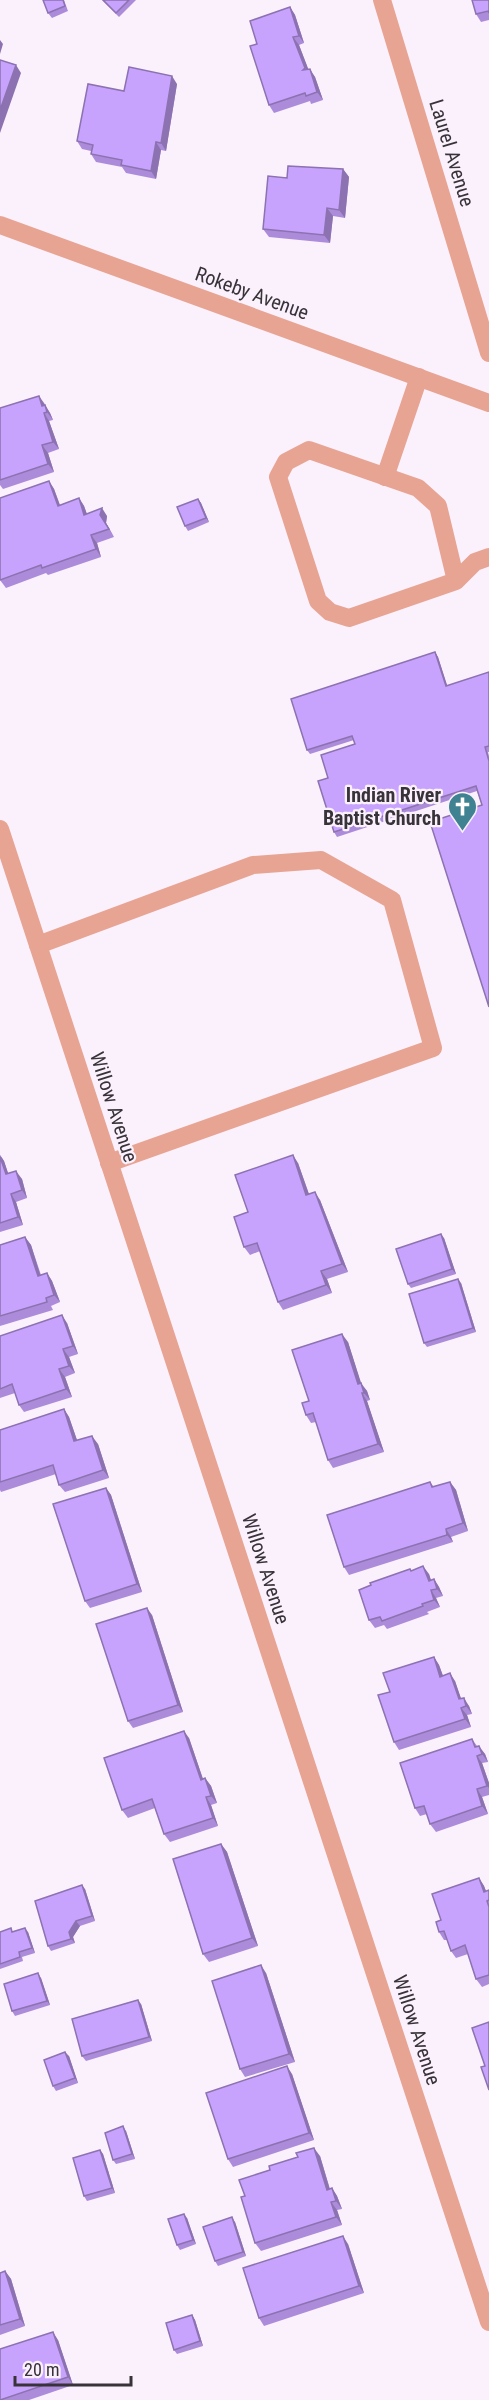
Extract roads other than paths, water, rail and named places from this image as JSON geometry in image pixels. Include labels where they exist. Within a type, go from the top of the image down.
[{"type":"street","name":"Laurel Avenue","points":[[382,0],[489,353]]},
{"type":"street","name":"Rokeby Avenue","points":[[0,225],[489,403]]},
{"type":"street","points":[[385,477],[418,377]]},
{"type":"street","points":[[456,581],[438,506],[418,488],[309,450],[286,462],[278,477],[318,601],[330,612],[349,618],[456,581],[475,562],[489,557]]},
{"type":"street","name":"Willow Avenue","points":[[0,829],[489,2322]]},
{"type":"street","points":[[38,945],[253,865],[321,860],[392,900],[433,1048],[109,1163]]},
{"type":"place","name":"Indian River Baptist Church","points":[[462,832]]}]
